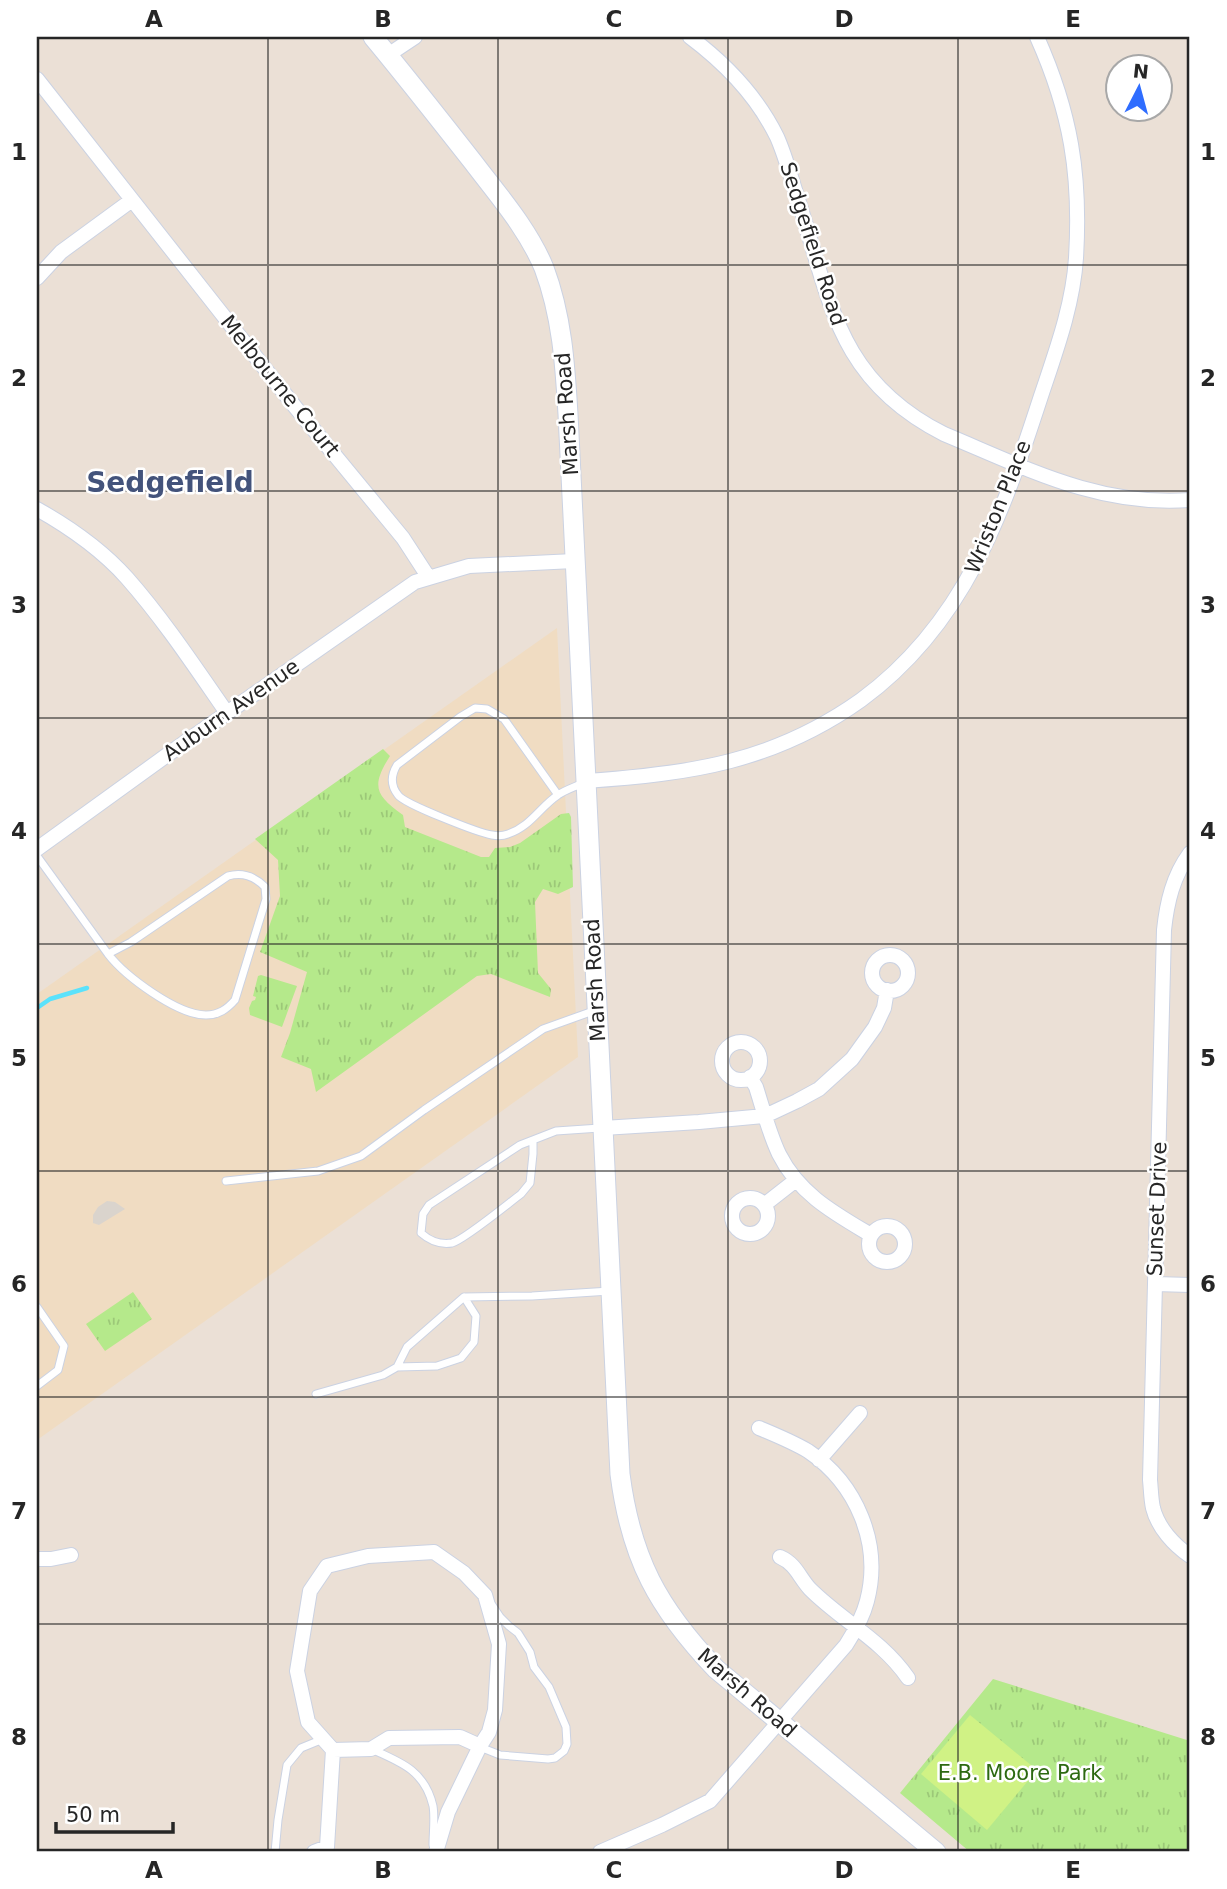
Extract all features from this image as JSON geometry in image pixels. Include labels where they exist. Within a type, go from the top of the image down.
[{"type":"street","name":"Marsh Road","points":[[373,37],[520,225],[543,266],[558,315],[565,355],[620,1474],[624,1509],[634,1542],[641,1562],[668,1613],[716,1669],[936,1852]]},
{"type":"street","points":[[388,55],[415,37]]},
{"type":"street","name":"Sedgefield Road","points":[[690,37],[742,83],[762,111],[777,138],[836,322],[850,351],[869,377],[892,400],[927,426],[1066,484],[1135,500],[1190,500]]},
{"type":"street","name":"Wriston Place","points":[[586,781],[648,777],[703,768],[740,760],[794,740],[858,702],[903,665],[930,635],[967,582],[988,543],[1056,349],[1070,299],[1076,258],[1077,194],[1073,152],[1065,110],[1052,70],[1037,37]]},
{"type":"street","name":"Melbourne Court","points":[[37,79],[402,538],[429,578]]},
{"type":"street","points":[[37,278],[61,252],[132,200]]},
{"type":"street","points":[[37,509],[74,532],[106,557],[126,578],[169,631],[227,713]]},
{"type":"street","points":[[429,578],[470,566],[574,561]]},
{"type":"street","name":"Auburn Avenue","points":[[37,849],[403,589],[429,578]]},
{"type":"street","name":"Sunset Drive","points":[[1190,853],[1174,881],[1164,930],[1150,1480],[1153,1508],[1167,1535],[1180,1550],[1190,1556]]},
{"type":"street","points":[[603,1128],[765,1116],[820,1089],[841,1070],[875,1027],[884,1008],[887,990]]},
{"type":"street","points":[[750,1077],[780,1156],[796,1180],[812,1197],[871,1235]]},
{"type":"street","points":[[764,1205],[796,1180]]},
{"type":"street","points":[[1155,1284],[1190,1285]]},
{"type":"street","points":[[819,1460],[860,1413]]},
{"type":"street","points":[[600,1852],[710,1801],[846,1645],[857,1628],[867,1603],[872,1576],[870,1540],[859,1510],[847,1489],[819,1460],[793,1443],[760,1428]]},
{"type":"street","points":[[314,1852],[327,1847],[328,1745],[308,1722],[298,1671],[310,1591],[327,1566],[368,1556],[434,1552],[464,1573],[485,1595],[499,1644],[495,1710],[489,1732],[448,1812],[435,1852]]},
{"type":"street","points":[[37,1559],[71,1555]]},
{"type":"street","points":[[780,1557],[796,1568],[810,1588],[883,1648],[908,1678]]},
{"type":"street","points":[[328,1745],[371,1749],[389,1738],[460,1737],[480,1746]]},
{"type":"lane","points":[[558,795],[504,719],[487,709],[475,708],[460,717],[397,765],[392,773],[396,793],[401,799],[491,835],[505,836],[522,828],[558,795],[586,781]]},
{"type":"lane","points":[[37,856],[108,954],[131,978],[176,1006],[197,1014],[219,1013],[235,1000],[266,899],[265,887],[248,875],[238,873],[229,876],[131,942],[108,954]]},
{"type":"lane","points":[[226,1181],[318,1171],[361,1156],[543,1029],[597,1009]]},
{"type":"lane","points":[[533,1140],[530,1183],[522,1194],[454,1242],[439,1243],[428,1240],[421,1233],[423,1214],[429,1205],[520,1145],[556,1131],[603,1128]]},
{"type":"lane","points":[[316,1394],[383,1376],[397,1367],[407,1347],[464,1297],[611,1291]]},
{"type":"lane","points":[[397,1367],[437,1366],[461,1358],[474,1342],[476,1316],[464,1297]]},
{"type":"lane","points":[[37,1307],[64,1346],[58,1370],[37,1386]]},
{"type":"lane","points":[[480,1746],[500,1755],[548,1759],[555,1758],[564,1751],[567,1744],[566,1727],[549,1688],[534,1667],[530,1652],[518,1633],[500,1617],[485,1595]]},
{"type":"lane","points":[[275,1852],[287,1765],[301,1748],[328,1745]]},
{"type":"lane","points":[[371,1749],[400,1761],[421,1778],[433,1807],[435,1852]]},
{"type":"shaded area","points":[[557,628],[578,1057],[37,1440],[37,994]]},
{"type":"shaded area","points":[[107,1201],[115,1202],[125,1209],[99,1225],[93,1223],[93,1215],[98,1207]]},
{"type":"green space","points":[[383,749],[390,756],[380,775],[379,789],[386,802],[403,815],[405,827],[481,857],[489,857],[495,848],[520,843],[561,814],[569,813],[573,887],[558,894],[543,889],[535,902],[538,973],[551,989],[550,997],[491,974],[477,976],[316,1092],[311,1069],[281,1057],[307,972],[260,952],[280,896],[278,860],[255,839]]},
{"type":"green space","points":[[258,976],[297,986],[282,1027],[250,1015],[249,1008],[255,1000],[256,997],[253,996]]},
{"type":"green space","points":[[133,1292],[152,1319],[105,1351],[86,1324]]},
{"type":"green space","name":"E.B. Moore Park","points":[[993,1679],[1190,1741],[1190,1852],[970,1852],[900,1793]]},
{"type":"green space","points":[[970,1715],[1037,1770],[987,1830],[921,1774]]},
{"type":"waterway","points":[[37,1008],[50,999],[87,988]]},
{"type":"district","name":"Sedgefield","points":[[170,482]]}]
